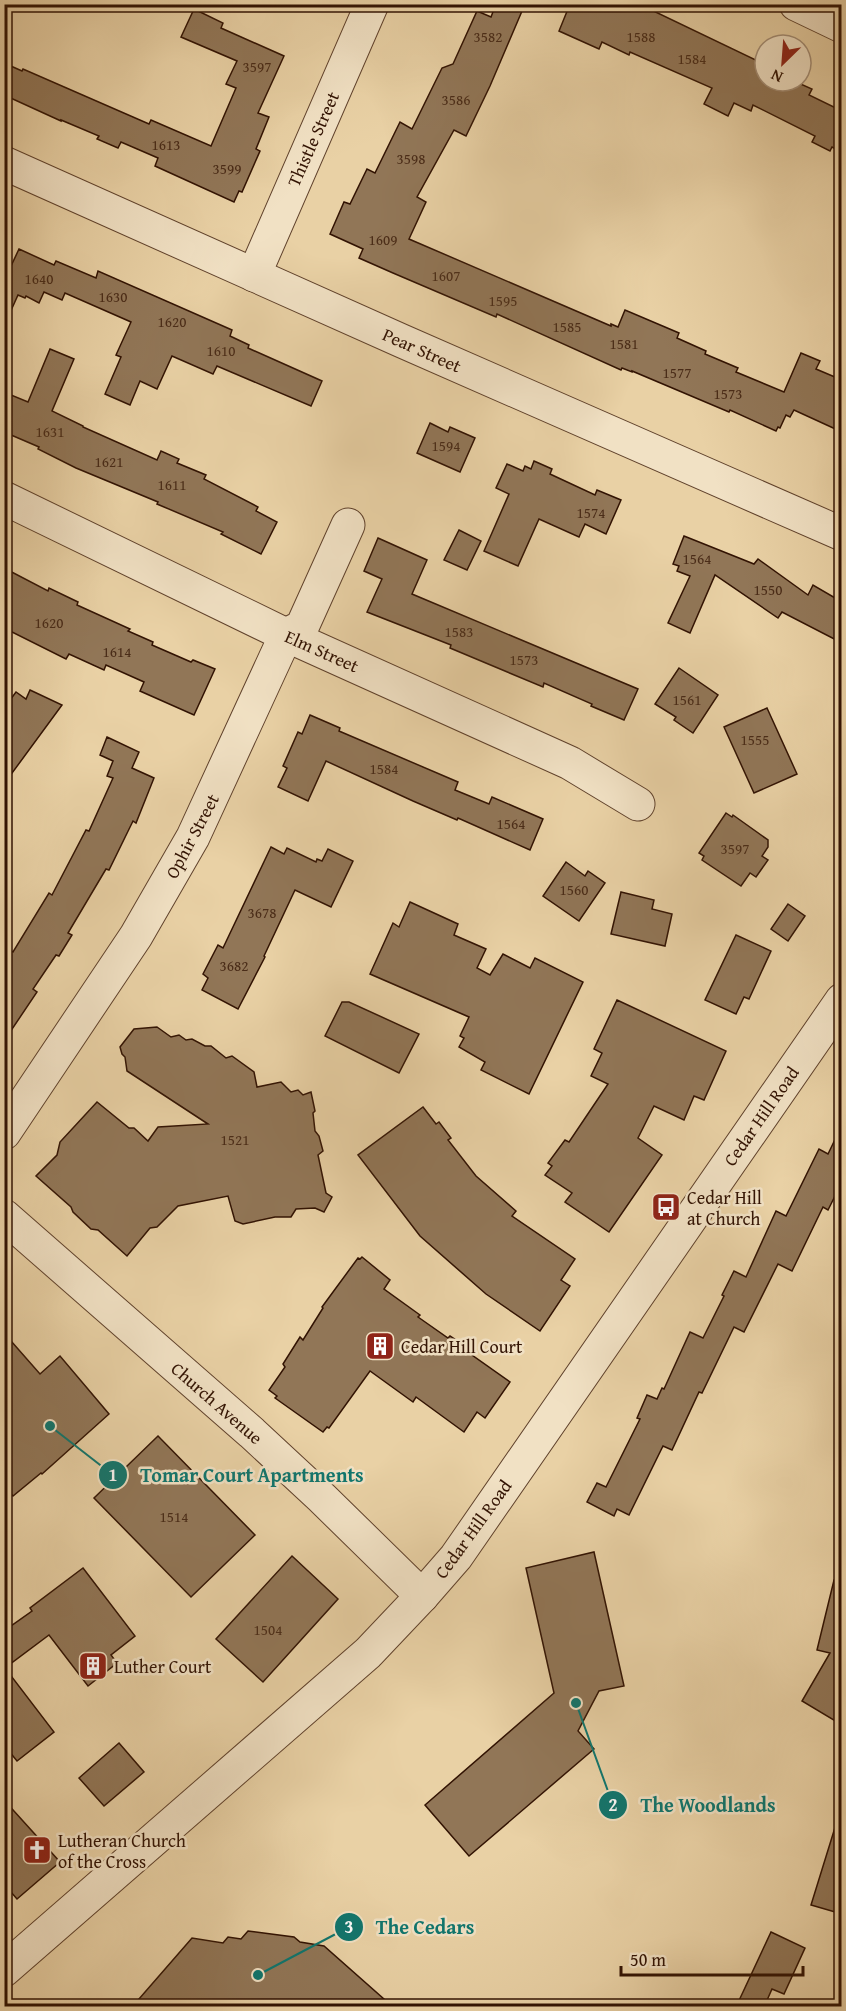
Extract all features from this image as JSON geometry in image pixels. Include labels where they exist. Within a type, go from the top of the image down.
[{"type":"street","name":"Thistle Street","points":[[254,275],[372,4]]},
{"type":"street","points":[[796,4],[842,26]]},
{"type":"street","name":"Pear Street","points":[[4,163],[842,534]]},
{"type":"street","name":"Elm Street","points":[[4,498],[286,635],[570,763],[638,804]]},
{"type":"street","name":"Ophir Street","points":[[4,1132],[136,936],[193,837],[259,698],[286,635],[302,627],[348,525]]},
{"type":"street","name":"Cedar Hill Road","points":[[4,1970],[368,1653],[456,1557],[842,1000]]},
{"type":"street","name":"Church Avenue","points":[[4,1216],[252,1433],[422,1596]]},
{"type":"building","points":[[496,4],[525,4],[466,136],[454,130],[417,197],[426,202],[409,239],[611,326],[611,324],[618,327],[625,310],[679,333],[677,338],[706,351],[705,354],[738,368],[736,372],[784,392],[801,353],[820,361],[816,369],[842,380],[842,432],[794,410],[790,417],[786,415],[780,428],[778,427],[776,431],[632,371],[622,368],[621,370],[497,314],[496,317],[359,258],[363,249],[330,234],[344,202],[350,204],[367,169],[375,173],[400,122],[412,129],[442,68],[453,64],[477,11],[491,17]]},
{"type":"building","points":[[570,4],[639,4],[753,59],[753,93],[810,93],[809,95],[842,111],[842,152],[832,147],[830,151],[812,142],[815,136],[753,105],[751,111],[734,103],[728,116],[704,104],[712,88],[630,52],[629,55],[602,42],[599,49],[559,31]]},
{"type":"building","points":[[194,9],[223,23],[221,28],[284,56],[258,113],[269,117],[256,149],[260,151],[242,192],[239,191],[234,202],[155,166],[158,158],[121,142],[118,148],[97,139],[99,136],[4,95],[4,63],[22,71],[23,69],[149,124],[151,120],[211,146],[236,88],[226,84],[237,61],[181,37]]},
{"type":"building","points":[[19,249],[54,265],[56,261],[96,278],[98,271],[232,330],[230,336],[249,345],[248,348],[322,381],[311,406],[217,366],[213,374],[172,356],[157,389],[140,381],[130,405],[105,394],[121,357],[116,355],[131,322],[65,293],[62,300],[44,292],[39,303],[26,296],[25,298],[18,295],[4,326],[4,281]]},
{"type":"building","points":[[50,349],[74,359],[52,411],[157,460],[161,451],[179,459],[177,463],[206,475],[204,479],[258,507],[256,511],[277,522],[261,554],[221,534],[223,532],[76,468],[38,449],[39,447],[4,432],[4,392],[28,402]]},
{"type":"building","points":[[430,423],[448,432],[450,427],[475,438],[460,472],[417,453]]},
{"type":"building","points":[[534,461],[552,469],[550,474],[595,495],[597,490],[621,500],[606,534],[585,524],[579,537],[539,519],[518,566],[484,551],[509,494],[496,488],[507,464],[523,471],[525,466],[531,469]]},
{"type":"building","points":[[459,530],[481,541],[467,570],[444,560]]},
{"type":"building","points":[[684,536],[754,564],[758,559],[808,595],[813,585],[842,602],[842,643],[782,612],[778,618],[715,575],[690,633],[668,623],[690,576],[677,571],[679,566],[673,564]]},
{"type":"building","points":[[378,538],[427,560],[412,594],[638,689],[624,720],[544,683],[543,687],[450,648],[451,645],[367,612],[382,579],[364,571]]},
{"type":"building","points":[[4,568],[130,629],[128,631],[153,642],[152,645],[191,662],[193,660],[215,669],[194,715],[140,691],[144,682],[106,665],[104,670],[69,654],[66,659],[4,628]]},
{"type":"building","points":[[679,668],[718,695],[693,733],[674,720],[676,717],[655,704]]},
{"type":"building","points":[[30,690],[62,705],[4,784],[4,708],[16,692],[26,699]]},
{"type":"building","points":[[767,708],[797,774],[754,793],[724,727]]},
{"type":"building","points":[[310,715],[340,728],[339,731],[458,782],[455,790],[489,804],[492,797],[543,819],[530,850],[413,801],[326,761],[308,801],[278,787],[287,768],[283,766],[298,732],[302,734]]},
{"type":"building","points":[[107,737],[139,752],[132,768],[154,778],[136,823],[133,821],[109,870],[106,869],[68,933],[72,935],[33,989],[37,992],[4,1041],[4,946],[13,952],[49,893],[52,895],[86,830],[89,831],[113,778],[107,776],[113,761],[100,755]]},
{"type":"building","points":[[726,813],[732,817],[733,815],[768,840],[768,847],[762,856],[768,860],[756,877],[750,873],[741,886],[702,860],[704,856],[699,853]]},
{"type":"building","points":[[271,847],[284,854],[287,848],[316,862],[317,859],[322,861],[328,849],[353,861],[331,907],[295,890],[265,957],[238,1009],[202,990],[208,978],[203,974],[218,945],[223,948]]},
{"type":"building","points":[[566,862],[585,876],[588,871],[605,883],[579,921],[543,896]]},
{"type":"building","points":[[621,892],[654,900],[652,909],[672,914],[665,946],[611,934]]},
{"type":"building","points":[[410,902],[458,924],[454,935],[486,949],[477,968],[490,975],[503,954],[530,968],[535,958],[583,982],[529,1094],[481,1070],[485,1062],[459,1047],[464,1038],[460,1036],[469,1017],[370,974],[393,923],[399,927]]},
{"type":"building","points":[[788,904],[805,916],[788,941],[771,929]]},
{"type":"building","points":[[736,935],[771,951],[749,999],[744,997],[736,1014],[705,1000]]},
{"type":"building","points":[[617,1000],[726,1051],[704,1100],[694,1096],[684,1120],[654,1106],[638,1138],[662,1155],[609,1232],[565,1202],[572,1193],[545,1175],[552,1166],[548,1163],[565,1140],[569,1142],[608,1084],[591,1076],[602,1053],[594,1049]]},
{"type":"building","points":[[342,1002],[349,1002],[419,1034],[399,1073],[325,1036]]},
{"type":"building","points":[[157,1027],[171,1037],[179,1035],[186,1040],[192,1039],[205,1046],[211,1046],[226,1058],[232,1056],[254,1072],[257,1087],[281,1082],[291,1092],[298,1090],[303,1095],[311,1092],[315,1111],[313,1113],[315,1131],[319,1136],[323,1151],[318,1155],[326,1193],[332,1197],[324,1212],[315,1208],[296,1209],[291,1217],[275,1217],[243,1224],[235,1221],[228,1196],[178,1206],[157,1227],[150,1228],[127,1256],[98,1230],[91,1229],[73,1212],[71,1207],[36,1176],[57,1155],[60,1142],[97,1102],[129,1128],[134,1128],[148,1141],[158,1127],[208,1124],[127,1071],[125,1057],[120,1047],[134,1029]]},
{"type":"building","points":[[423,1107],[436,1124],[439,1122],[451,1138],[448,1140],[476,1176],[516,1211],[512,1216],[575,1259],[561,1280],[570,1286],[540,1331],[486,1294],[420,1236],[358,1155]]},
{"type":"building","points":[[842,1125],[842,1182],[828,1210],[823,1207],[792,1271],[778,1264],[744,1332],[734,1327],[702,1393],[699,1392],[672,1450],[663,1446],[629,1515],[617,1509],[614,1516],[587,1502],[597,1483],[606,1487],[640,1419],[637,1418],[647,1395],[657,1399],[662,1388],[664,1389],[690,1332],[703,1338],[734,1271],[746,1277],[776,1211],[786,1216],[819,1149],[828,1154]]},
{"type":"building","name":"Cedar Hill Court","points":[[362,1257],[390,1280],[384,1289],[448,1338],[450,1336],[474,1352],[472,1355],[510,1382],[485,1418],[477,1412],[464,1432],[416,1397],[413,1402],[370,1371],[329,1428],[327,1427],[323,1432],[275,1398],[277,1396],[269,1390],[285,1367],[283,1364],[300,1337],[303,1340],[322,1307],[358,1258]]},
{"type":"building","points":[[4,1333],[40,1374],[60,1356],[109,1414],[42,1474],[13,1496],[4,1487]]},
{"type":"building","points":[[158,1436],[255,1535],[191,1597],[94,1498]]},
{"type":"building","points":[[594,1552],[624,1686],[599,1691],[578,1731],[594,1749],[469,1856],[425,1805],[554,1693],[526,1568]]},
{"type":"building","points":[[292,1556],[338,1599],[263,1682],[216,1639]]},
{"type":"building","name":"Luther Court","points":[[83,1568],[135,1636],[111,1655],[117,1663],[88,1686],[49,1635],[5,1668],[54,1732],[17,1761],[4,1745],[4,1631],[32,1611],[30,1608]]},
{"type":"building","points":[[834,1580],[842,1581],[842,1725],[802,1701],[830,1653],[817,1650]]},
{"type":"building","points":[[119,1743],[144,1772],[104,1806],[79,1778]]},
{"type":"building","name":"Lutheran Church of the Cross","points":[[4,1800],[60,1862],[17,1899],[4,1884]]},
{"type":"building","points":[[837,1821],[842,1821],[842,1914],[811,1905]]},
{"type":"building","points":[[248,1931],[294,1937],[300,1942],[324,1946],[393,2007],[132,2007],[192,1938],[223,1943],[228,1937],[241,1939]]},
{"type":"building","points":[[771,1932],[805,1948],[784,1994],[772,1989],[764,2007],[736,2007]]},
{"type":"place","name":"Cedar Hill at Church","points":[[666,1207]]},
{"type":"place","name":"Cedar Hill Court","points":[[380,1346]]},
{"type":"place","name":"Tomar Court Apartments","points":[[50,1426]]},
{"type":"place","name":"Luther Court","points":[[93,1666]]},
{"type":"place","name":"The Woodlands","points":[[576,1703]]},
{"type":"place","name":"Lutheran Church of the Cross","points":[[37,1850]]},
{"type":"place","name":"The Cedars","points":[[258,1975]]}]
